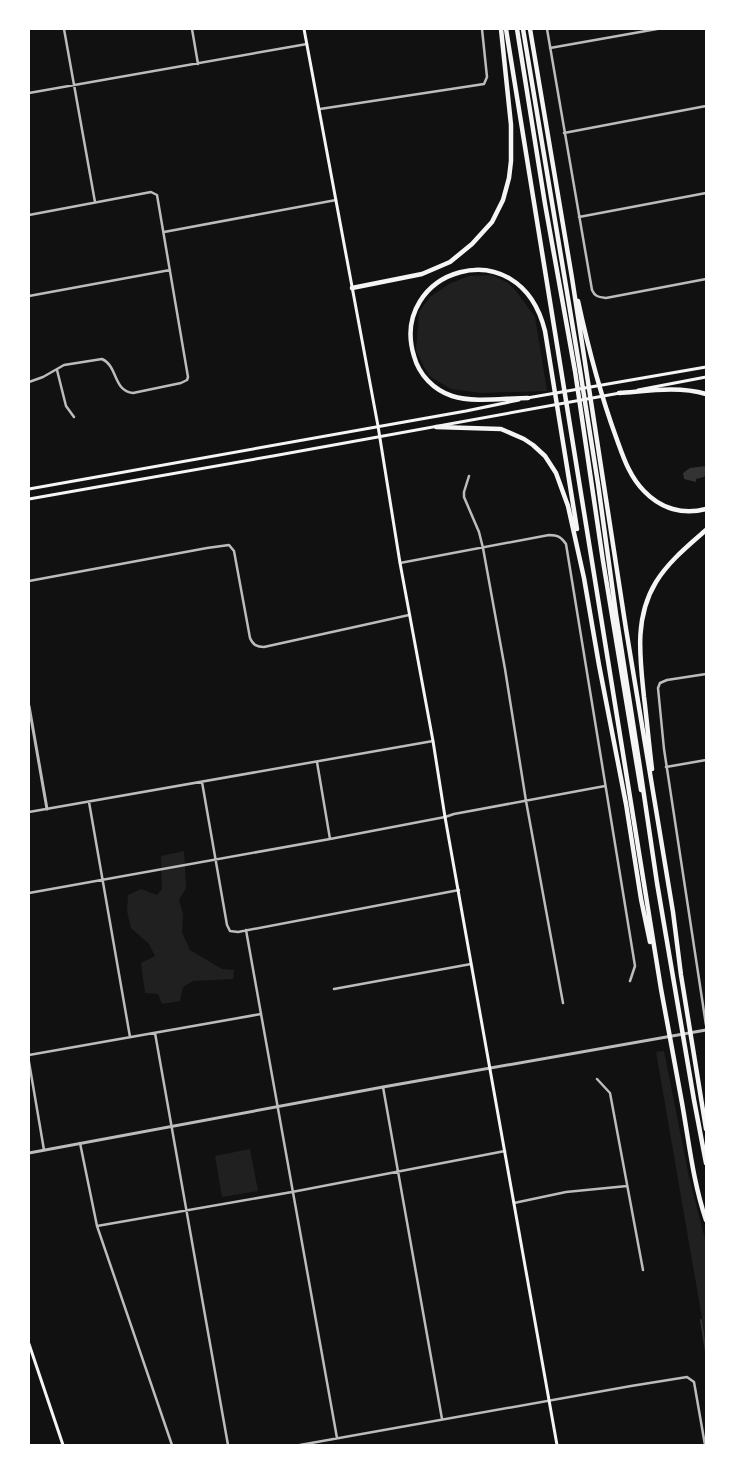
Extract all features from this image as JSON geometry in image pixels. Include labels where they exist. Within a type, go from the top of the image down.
[{"type":"highway","points":[[352,288],[422,274],[450,262],[472,244],[492,222],[503,200],[511,161],[511,125],[501,29]]},
{"type":"highway","points":[[506,29],[660,989]]},
{"type":"highway","points":[[517,29],[545,204],[575,371],[636,768],[706,1163]]},
{"type":"highway","points":[[522,29],[598,484],[648,828]]},
{"type":"highway","points":[[530,29],[572,278],[647,760],[655,798]]},
{"type":"highway","points":[[528,398],[459,398],[436,388],[424,376],[412,351],[411,328],[416,310],[425,294],[447,277],[465,271],[480,270],[496,273],[511,279],[528,294],[538,308],[545,331],[584,578],[626,804],[641,899],[682,1104],[689,1150],[706,1220]]},
{"type":"highway","points":[[572,278],[610,421],[633,477],[653,500],[664,506],[683,511],[706,509]]},
{"type":"highway","points":[[619,393],[672,390],[706,394]]},
{"type":"highway","points":[[436,427],[501,429],[524,439],[539,450],[550,463],[562,487],[572,521],[584,578]]},
{"type":"highway","points":[[706,530],[679,554],[665,570],[650,594],[642,616],[640,642],[641,669],[655,798],[706,1129]]},
{"type":"main road","points":[[304,29],[380,437],[409,615],[433,741],[557,1445]]},
{"type":"main road","points":[[29,489],[706,367]]},
{"type":"main road","points":[[29,499],[706,377]]},
{"type":"main road","points":[[29,1344],[64,1445]]},
{"type":"street","points":[[64,29],[95,202]]},
{"type":"street","points":[[192,29],[198,64]]},
{"type":"street","points":[[320,109],[484,84],[486,81],[485,50],[482,29]]},
{"type":"street","points":[[547,29],[592,290],[598,297],[606,298],[706,279]]},
{"type":"street","points":[[550,48],[640,30],[657,29]]},
{"type":"street","points":[[29,93],[307,44]]},
{"type":"street","points":[[564,132],[706,106]]},
{"type":"street","points":[[29,214],[151,192],[155,193],[158,199],[164,232],[188,377],[187,380],[142,391],[128,392],[120,388],[109,363],[102,358],[68,364],[29,382]]},
{"type":"street","points":[[579,217],[706,193]]},
{"type":"street","points":[[164,232],[336,200]]},
{"type":"street","points":[[29,296],[170,270]]},
{"type":"street","points":[[57,370],[66,406],[74,417]]},
{"type":"street","points":[[469,476],[464,497],[480,532],[563,1003]]},
{"type":"street","points":[[400,563],[556,535],[566,544],[635,966],[630,981]]},
{"type":"street","points":[[29,581],[230,545],[233,548],[236,561],[250,638],[253,644],[259,647],[409,615]]},
{"type":"street","points":[[706,674],[667,680],[660,683],[658,688],[666,766],[706,1025]]},
{"type":"street","points":[[29,706],[47,809]]},
{"type":"street","points":[[29,812],[433,741]]},
{"type":"street","points":[[666,766],[706,760]]},
{"type":"street","points":[[316,761],[330,839]]},
{"type":"street","points":[[202,782],[228,929],[234,932],[459,890]]},
{"type":"street","points":[[29,893],[330,839],[605,786]]},
{"type":"street","points":[[89,802],[130,1037]]},
{"type":"street","points":[[246,930],[337,1438]]},
{"type":"street","points":[[334,989],[471,964]]},
{"type":"street","points":[[702,994],[706,993]]},
{"type":"street","points":[[29,1055],[261,1014]]},
{"type":"street","points":[[29,1153],[383,1087],[706,1030]]},
{"type":"street","points":[[155,1033],[228,1445]]},
{"type":"street","points":[[29,1062],[44,1150]]},
{"type":"street","points":[[596,1079],[610,1093],[643,1270]]},
{"type":"street","points":[[383,1087],[442,1419]]},
{"type":"street","points":[[80,1143],[97,1226],[172,1445]]},
{"type":"street","points":[[97,1226],[292,1192],[505,1151]]},
{"type":"street","points":[[514,1202],[566,1192],[627,1186]]},
{"type":"street","points":[[300,1445],[687,1377],[694,1382],[705,1445]]},
{"type":"shaded area","points":[[492,275],[508,283],[535,317],[547,391],[481,393],[451,389],[429,376],[416,351],[419,312],[430,297],[449,284],[469,276]]},
{"type":"shaded area","points":[[706,466],[706,475],[696,479],[696,482],[684,479],[683,473],[690,468]]},
{"type":"shaded area","points":[[184,851],[186,888],[179,900],[183,914],[182,932],[190,950],[222,969],[234,970],[233,979],[193,981],[183,987],[180,1001],[162,1004],[158,994],[145,993],[141,963],[155,956],[149,944],[131,928],[127,911],[128,895],[141,889],[157,895],[162,889],[161,856]]},
{"type":"shaded area","points":[[664,1051],[689,1177],[706,1243],[706,1341],[656,1052]]},
{"type":"shaded area","points":[[250,1149],[258,1191],[222,1197],[215,1156]]},
{"type":"waterway","points":[[701,1320],[706,1352]]}]
